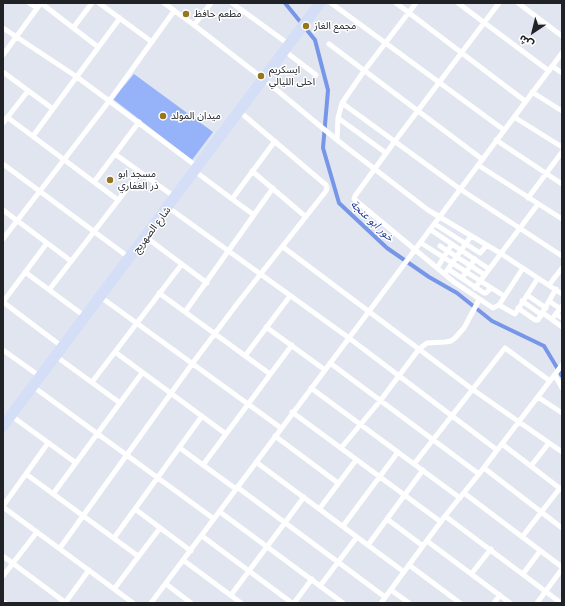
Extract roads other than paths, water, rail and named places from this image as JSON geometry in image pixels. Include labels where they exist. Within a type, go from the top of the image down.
[{"type":"main road","points":[[306,22],[317,3]]},
{"type":"main road","points":[[301,28],[323,3]]},
{"type":"main road","name":"شارع الصهريج","points":[[3,422],[172,196],[240,112],[287,43],[301,28]]},
{"type":"main road","name":"شارع الصهريج","points":[[3,430],[169,208],[195,168],[262,79],[286,52],[301,28]]},
{"type":"street","points":[[29,3],[37,8]]},
{"type":"street","points":[[3,55],[41,3],[98,47]]},
{"type":"street","points":[[73,28],[92,3]]},
{"type":"street","points":[[100,3],[152,42]]},
{"type":"street","points":[[164,3],[194,25],[375,170],[428,210],[500,253],[562,294]]},
{"type":"street","points":[[194,25],[212,3]]},
{"type":"street","points":[[232,3],[287,43]]},
{"type":"street","points":[[330,3],[504,130]]},
{"type":"street","points":[[396,3],[525,101]]},
{"type":"street","points":[[337,140],[338,118],[342,103],[364,71],[416,3]]},
{"type":"street","points":[[458,3],[550,68],[562,73]]},
{"type":"street","points":[[499,3],[386,153],[355,196],[354,200],[462,288],[493,308],[499,305],[523,268]]},
{"type":"street","points":[[518,3],[562,36]]},
{"type":"street","points":[[3,239],[110,100],[174,11]]},
{"type":"street","points":[[33,136],[120,18]]},
{"type":"street","points":[[3,28],[110,100],[232,199],[254,215]]},
{"type":"street","points":[[329,44],[417,112],[482,159]]},
{"type":"street","points":[[286,52],[316,75]]},
{"type":"street","points":[[151,603],[220,512],[292,412],[416,250],[496,140],[562,53]]},
{"type":"street","points":[[3,72],[53,109]]},
{"type":"street","points":[[3,123],[28,90]]},
{"type":"street","points":[[532,92],[562,111]]},
{"type":"street","points":[[342,103],[460,189],[562,256]]},
{"type":"street","points":[[60,548],[192,364],[328,188],[240,112]]},
{"type":"street","points":[[514,117],[562,147]]},
{"type":"street","points":[[8,118],[118,200]]},
{"type":"street","points":[[338,118],[386,153]]},
{"type":"street","points":[[94,182],[139,122]]},
{"type":"street","points":[[496,140],[562,184]]},
{"type":"street","points":[[232,199],[275,141]]},
{"type":"street","points":[[528,198],[562,152]]},
{"type":"street","points":[[115,154],[172,196]]},
{"type":"street","points":[[3,164],[127,256]]},
{"type":"street","points":[[478,165],[562,219]]},
{"type":"street","points":[[252,171],[306,217]]},
{"type":"street","points":[[49,290],[140,172]]},
{"type":"street","points":[[185,312],[272,188]]},
{"type":"street","points":[[475,288],[538,204]]},
{"type":"street","points":[[169,208],[349,338],[497,450]]},
{"type":"street","points":[[3,210],[71,261]]},
{"type":"street","points":[[435,224],[481,253],[487,245]]},
{"type":"street","points":[[436,252],[455,226]]},
{"type":"street","points":[[431,230],[489,269]]},
{"type":"street","points":[[445,274],[471,236]]},
{"type":"street","points":[[147,238],[207,282]]},
{"type":"street","points":[[47,243],[3,302],[60,345]]},
{"type":"street","points":[[421,243],[504,296]]},
{"type":"street","points":[[437,268],[452,244]]},
{"type":"street","points":[[440,246],[485,274]]},
{"type":"street","points":[[283,247],[472,389],[562,452]]},
{"type":"street","points":[[462,260],[471,247]]},
{"type":"street","points":[[462,288],[466,272],[477,251]]},
{"type":"street","points":[[92,382],[182,264]]},
{"type":"street","points":[[549,285],[562,268]]},
{"type":"street","points":[[448,269],[475,288],[485,293],[491,288]]},
{"type":"street","points":[[25,272],[83,315]]},
{"type":"street","points":[[499,305],[515,314],[538,278]]},
{"type":"street","points":[[518,308],[536,321],[539,320],[556,289]]},
{"type":"street","points":[[159,293],[270,374]]},
{"type":"street","points":[[527,295],[537,302],[543,312],[562,327]]},
{"type":"street","points":[[245,356],[290,296]]},
{"type":"street","points":[[102,298],[281,428]]},
{"type":"street","points":[[341,448],[380,401],[419,349],[427,343],[451,341],[455,338],[466,324],[479,300]]},
{"type":"street","points":[[549,300],[561,308],[552,319]]},
{"type":"street","points":[[522,301],[532,309],[543,312]]},
{"type":"street","points":[[528,315],[537,302]]},
{"type":"street","points":[[556,314],[562,318]]},
{"type":"street","points":[[266,327],[325,370]]},
{"type":"street","points":[[203,465],[292,345]]},
{"type":"street","points":[[414,464],[505,348],[550,381]]},
{"type":"street","points":[[4,352],[38,376]]},
{"type":"street","points":[[115,352],[226,434]]},
{"type":"street","points":[[57,357],[120,403]]},
{"type":"street","points":[[330,363],[479,474]]},
{"type":"street","points":[[381,603],[445,516],[484,468],[562,366]]},
{"type":"street","points":[[53,494],[142,373]]},
{"type":"street","points":[[556,373],[562,388]]},
{"type":"street","points":[[35,388],[214,519]]},
{"type":"street","points":[[311,388],[460,498]]},
{"type":"street","points":[[538,397],[562,413]]},
{"type":"street","points":[[292,412],[441,522]]},
{"type":"street","points":[[114,538],[202,416]]},
{"type":"street","points":[[13,417],[76,463]]},
{"type":"street","points":[[275,436],[338,483]]},
{"type":"street","points":[[48,443],[3,506],[133,603]]},
{"type":"street","points":[[531,466],[549,443]]},
{"type":"street","points":[[502,444],[561,489],[522,537]]},
{"type":"street","points":[[180,448],[385,597]]},
{"type":"street","points":[[343,526],[398,452]]},
{"type":"street","points":[[320,508],[356,460]]},
{"type":"street","points":[[256,462],[320,508],[404,572]]},
{"type":"street","points":[[484,468],[562,528]]},
{"type":"street","points":[[368,545],[423,470]]},
{"type":"street","points":[[26,474],[138,556]]},
{"type":"street","points":[[464,493],[562,568],[537,603]]},
{"type":"street","points":[[231,595],[304,497]]},
{"type":"street","points":[[135,509],[191,551]]},
{"type":"street","points":[[220,512],[343,603]]},
{"type":"street","points":[[445,516],[561,603]]},
{"type":"street","points":[[387,519],[423,546]]},
{"type":"street","points":[[114,589],[160,528]]},
{"type":"street","points":[[3,576],[37,532]]},
{"type":"street","points":[[202,536],[291,602],[312,579]]},
{"type":"street","points":[[320,586],[358,537]]},
{"type":"street","points":[[427,541],[472,573],[510,603]]},
{"type":"street","points":[[472,573],[491,549]]},
{"type":"street","points":[[523,574],[540,551]]},
{"type":"street","points":[[3,556],[65,603],[89,570]]},
{"type":"street","points":[[184,560],[241,603]]},
{"type":"street","points":[[409,565],[460,603]]},
{"type":"street","points":[[166,584],[191,603]]},
{"type":"street","points":[[391,590],[409,603]]},
{"type":"street","points":[[494,603],[500,595]]},
{"type":"waterway","name":"خور ابو عنجة","points":[[285,3],[315,40],[328,90],[323,148],[339,203],[387,248],[429,277],[457,293],[492,321],[544,346],[562,376]]},
{"type":"place","name":"مطعم حافظ","points":[[186,14]]},
{"type":"place","name":"مجمع الغاز","points":[[306,26]]},
{"type":"place","name":"ايسكريم احلى الليالي","points":[[261,76]]},
{"type":"place","name":"ميدان المولد","points":[[163,116]]},
{"type":"place","name":"مسجد ابو ذر الغفاري","points":[[110,180]]}]
